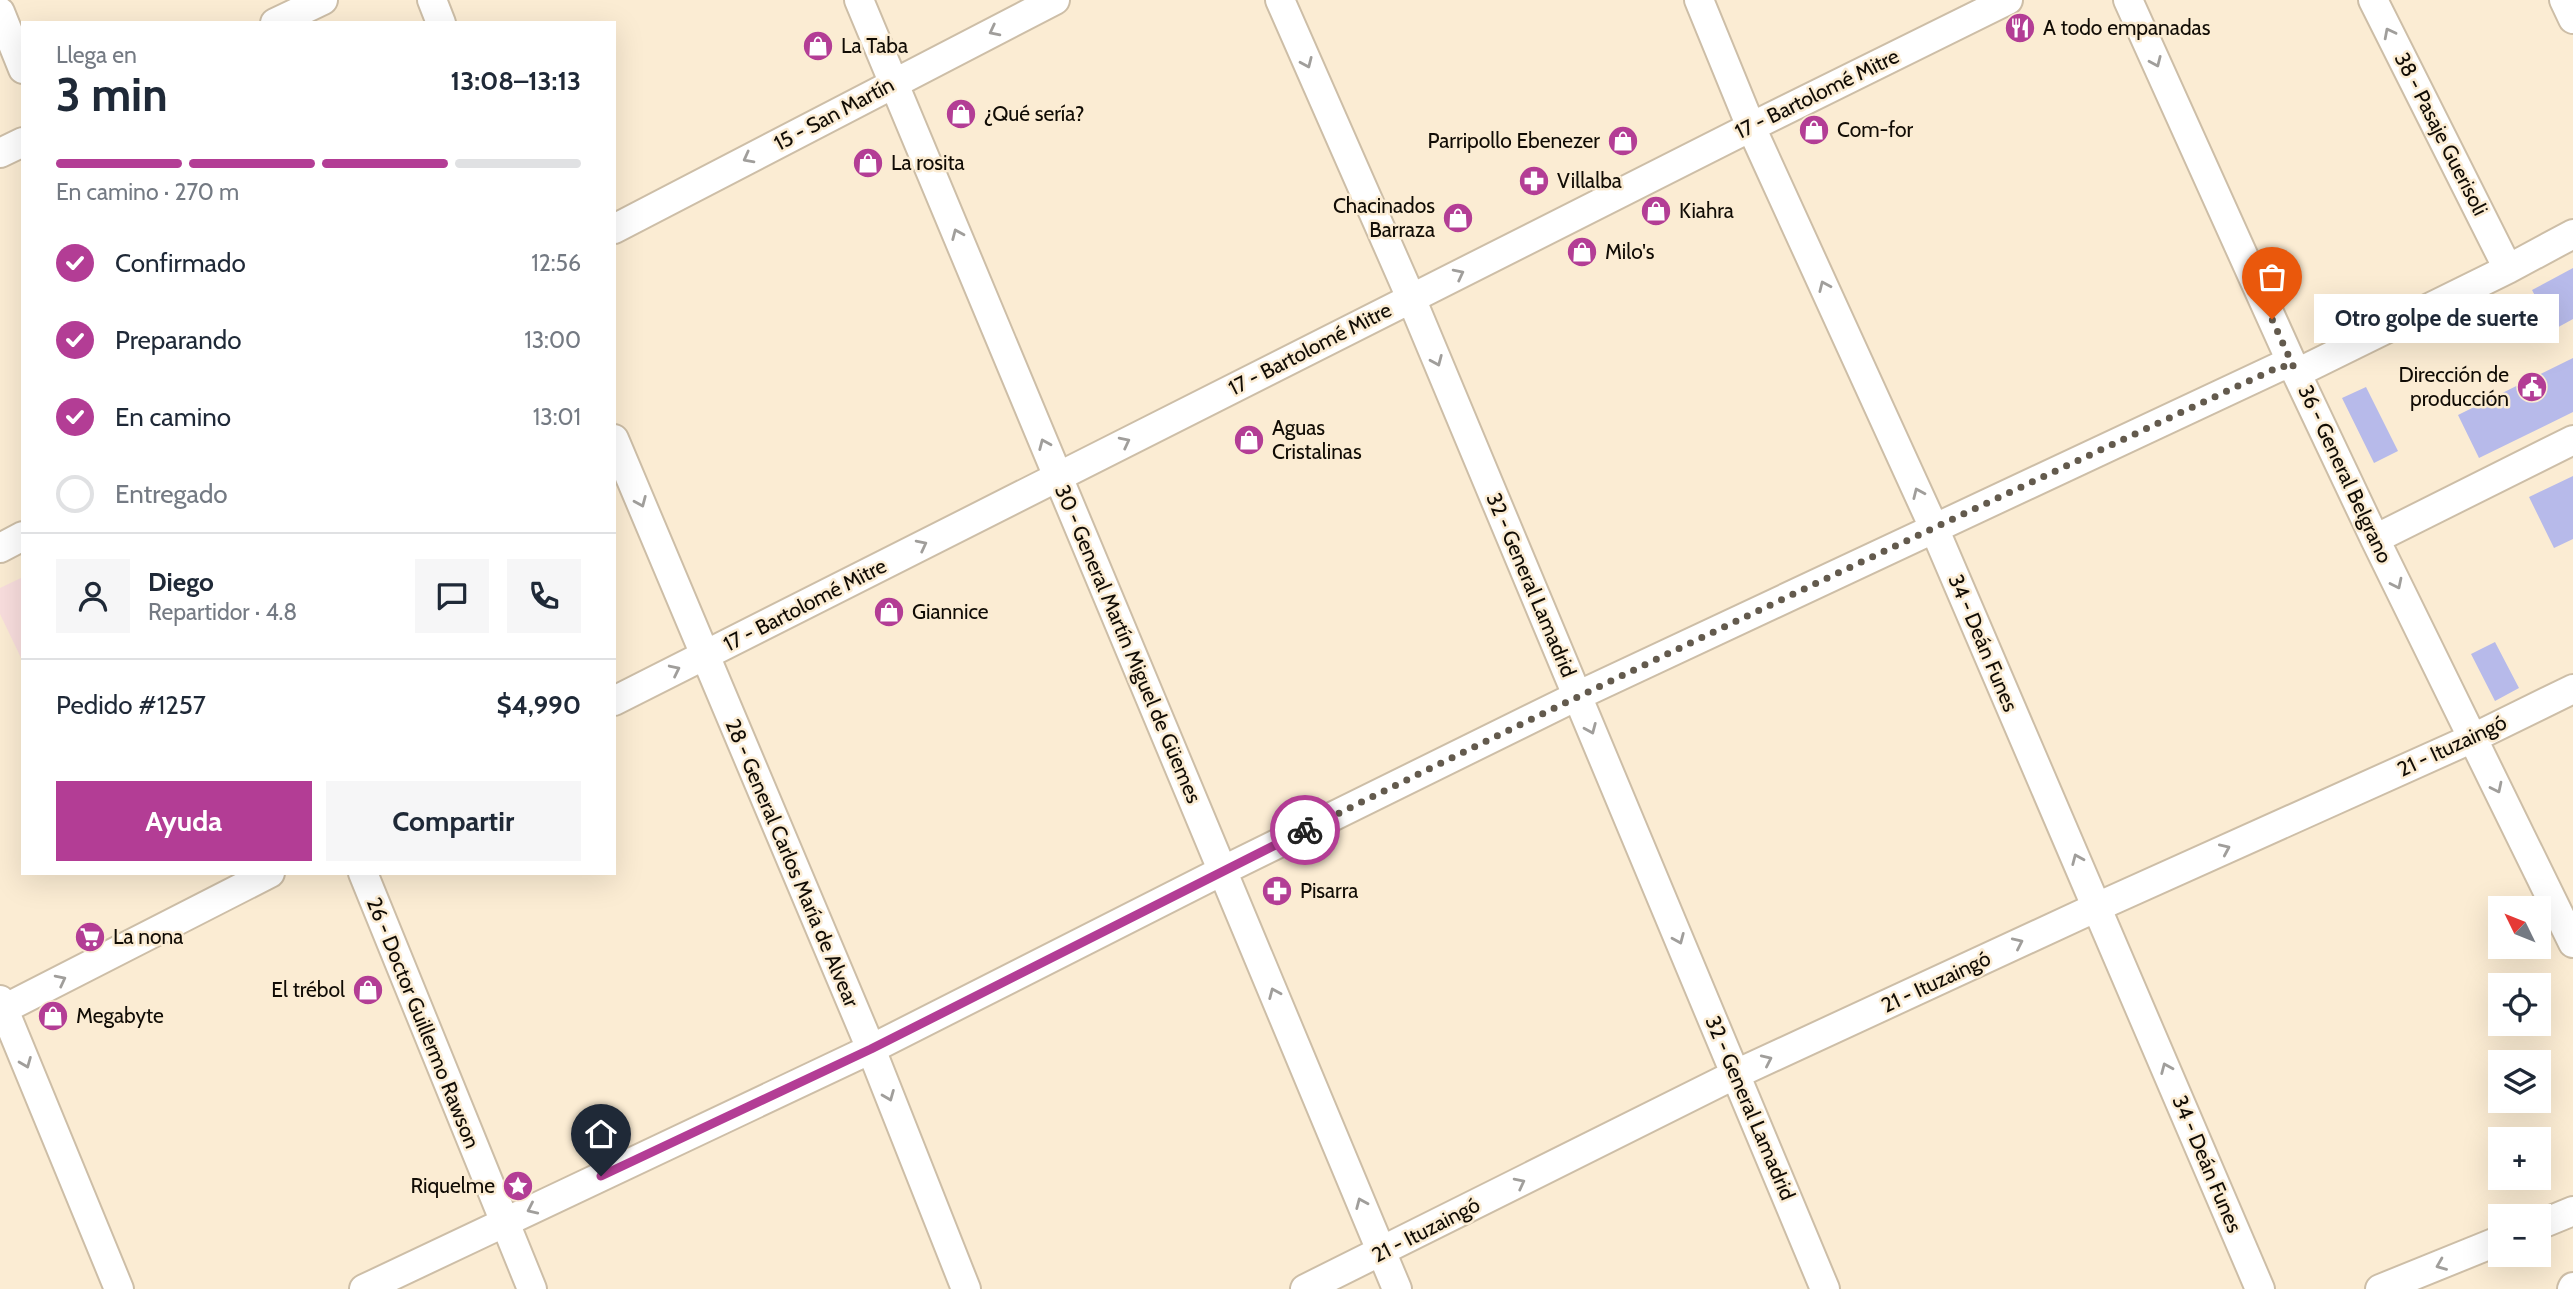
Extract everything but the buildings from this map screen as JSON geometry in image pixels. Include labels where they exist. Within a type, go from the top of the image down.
[{"type":"street","points":[[279,21],[323,0]]},
{"type":"street","points":[[432,0],[440,21]]},
{"type":"street","name":"30 - General Martín Miguel de Güemes","points":[[859,0],[1397,1289]]},
{"type":"street","name":"15 - San Martín","points":[[616,228],[1055,0]]},
{"type":"street","name":"32 - General Lamadrid","points":[[1280,0],[1411,298],[1825,1289]]},
{"type":"street","name":"34 - Deán Funes","points":[[1699,0],[1751,127],[1934,528],[2260,1289]]},
{"type":"street","name":"17 - Bartolomé Mitre","points":[[616,700],[2008,0]]},
{"type":"street","name":"36 - General Belgrano","points":[[2128,0],[2294,368],[2573,943]]},
{"type":"street","name":"38 - Pasaje Guerisoli","points":[[2373,0],[2508,269]]},
{"type":"street","points":[[2564,0],[2573,19]]},
{"type":"street","points":[[0,12],[21,64]]},
{"type":"street","points":[[0,153],[21,143]]},
{"type":"street","points":[[364,1289],[871,1049],[1222,871],[1577,696],[2281,366],[2305,369],[2573,234]]},
{"type":"street","points":[[2375,539],[2573,440]]},
{"type":"street","name":"28 - General Carlos María de Alvear","points":[[616,444],[871,1049],[966,1289]]},
{"type":"street","points":[[0,548],[21,537]]},
{"type":"street","name":"21 - Ituzaingó","points":[[1305,1289],[1382,1253],[1736,1074],[2097,907],[2473,738],[2573,688]]},
{"type":"street","points":[[119,1289],[1,1007],[266,875]]},
{"type":"street","name":"26 - Doctor Guillermo Rawson","points":[[364,875],[532,1289]]},
{"type":"street","points":[[2551,1220],[2573,1211]]},
{"type":"street","points":[[2380,1289],[2488,1246]]},
{"type":"shaded area","points":[[21,578],[21,658],[0,614],[0,588]]},
{"type":"way so far","points":[[1305,830],[1577,696],[2281,366],[2294,368],[2272,319]]},
{"type":"place","name":"A todo empanadas","points":[[2020,28]]},
{"type":"place","name":"La Taba","points":[[818,46]]},
{"type":"place","name":"¿Qué sería?","points":[[961,114]]},
{"type":"place","name":"Com-for","points":[[1814,130]]},
{"type":"place","name":"Parripollo Ebenezer","points":[[1623,141]]},
{"type":"place","name":"La rosita","points":[[868,163]]},
{"type":"place","name":"Villalba","points":[[1534,181]]},
{"type":"place","name":"Kiahra","points":[[1656,211]]},
{"type":"place","name":"Chacinados Barraza","points":[[1458,218]]},
{"type":"place","name":"Milo's","points":[[1582,252]]},
{"type":"place","name":"Otro golpe de suerte","points":[[2272,319]]},
{"type":"place","name":"Dirección de producción","points":[[2532,387]]},
{"type":"place","name":"Aguas Cristalinas","points":[[1249,440]]},
{"type":"place","name":"Giannice","points":[[889,612]]},
{"type":"place","name":"Pisarra","points":[[1277,891]]},
{"type":"place","name":"La nona","points":[[90,937]]},
{"type":"place","name":"El trébol","points":[[368,990]]},
{"type":"place","name":"Megabyte","points":[[53,1016]]},
{"type":"place","name":"Riquelme","points":[[518,1186]]},
{"type":"route","points":[[601,1176],[871,1049],[1305,830]]}]
